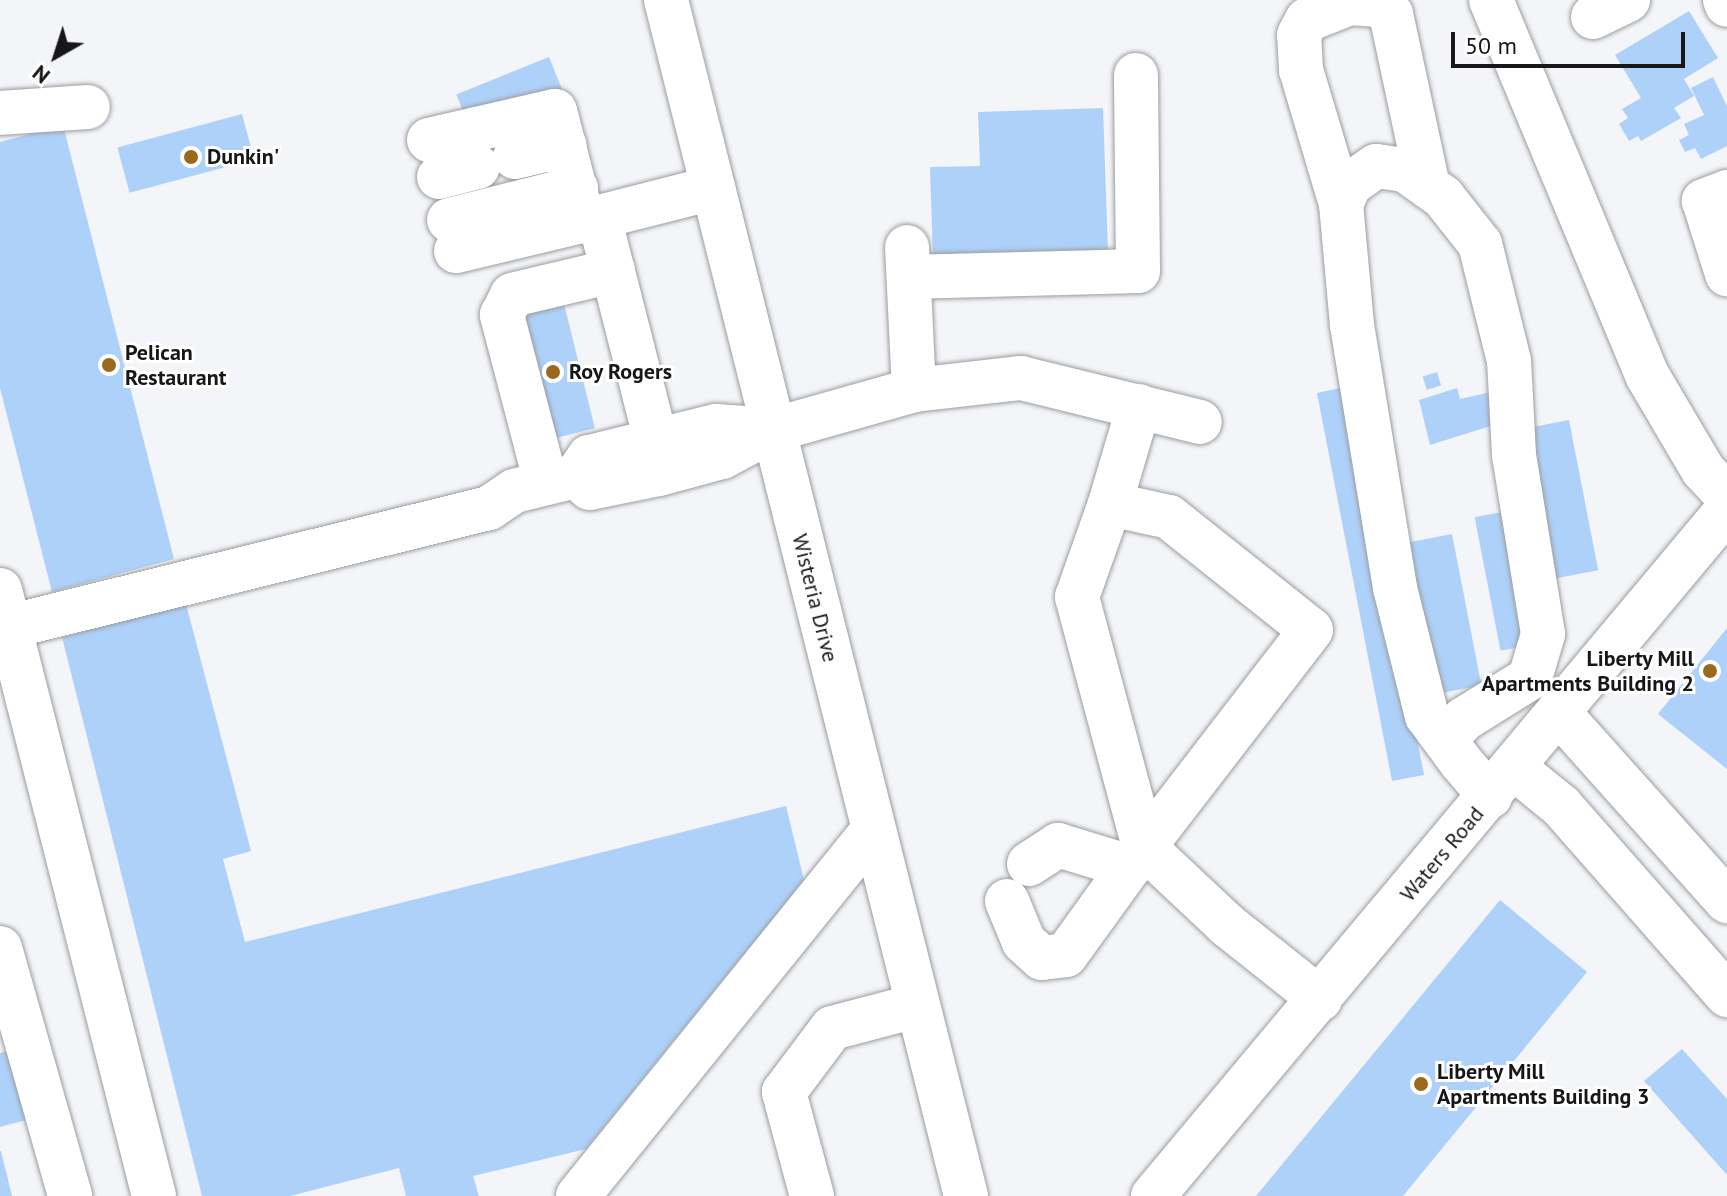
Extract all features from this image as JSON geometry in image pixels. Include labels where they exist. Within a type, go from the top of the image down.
[{"type":"street","name":"Wisteria Drive","points":[[666,0],[916,1006],[967,1189]]},
{"type":"street","points":[[1491,0],[1647,375],[1703,470],[1727,496]]},
{"type":"street","points":[[1428,186],[1391,14],[1378,5],[1350,3],[1307,20],[1299,35],[1301,70],[1341,204],[1352,325],[1395,588],[1427,716],[1445,740],[1501,782],[1561,806],[1727,995]]},
{"type":"street","points":[[914,390],[908,262],[1138,271],[1136,75]]},
{"type":"street","points":[[0,113],[88,107]]},
{"type":"street","points":[[565,145],[465,160],[555,111],[586,208],[613,271],[656,441]]},
{"type":"street","points":[[1341,204],[1350,184],[1376,166],[1405,170],[1443,197],[1480,244],[1509,361],[1514,455],[1543,634],[1530,678],[1464,719],[1445,740]]},
{"type":"street","points":[[453,235],[586,208],[713,188]]},
{"type":"street","points":[[1727,192],[1704,201],[1727,274]]},
{"type":"street","points":[[561,480],[502,315],[512,295],[613,271]]},
{"type":"street","points":[[561,480],[590,488],[659,474],[722,457],[773,430],[914,390],[1021,378],[1200,422]]},
{"type":"street","points":[[1137,857],[1077,597],[1110,504],[1139,406]]},
{"type":"street","points":[[154,1196],[3,615],[489,508],[514,491],[561,480],[589,457],[716,426],[773,430]]},
{"type":"street","points":[[1007,901],[1024,942],[1042,958],[1066,955],[1311,630],[1169,517],[1110,504]]},
{"type":"street","name":"Waters Road","points":[[1153,1196],[1727,510]]},
{"type":"street","points":[[1558,712],[1727,901]]},
{"type":"street","points":[[578,1196],[873,830]]},
{"type":"street","points":[[1029,864],[1058,845],[1137,857],[1320,999]]},
{"type":"street","points":[[0,948],[70,1196]]},
{"type":"street","points":[[812,1196],[784,1092],[832,1028],[916,1006]]},
{"type":"building","points":[[1689,11],[1718,58],[1684,79],[1694,96],[1674,108],[1681,118],[1641,141],[1638,136],[1629,141],[1619,124],[1628,118],[1622,109],[1641,98],[1615,55]]},
{"type":"building","points":[[549,57],[564,94],[471,132],[456,94]]},
{"type":"building","points":[[1713,77],[1727,106],[1727,146],[1701,159],[1695,148],[1685,152],[1679,140],[1689,135],[1684,124],[1704,115],[1691,88]]},
{"type":"building","points":[[1103,108],[1108,253],[933,259],[930,167],[980,166],[978,112]]},
{"type":"building","points":[[242,114],[254,159],[130,193],[117,147]]},
{"type":"building","points":[[63,125],[174,559],[52,592],[0,388],[0,142]]},
{"type":"building","name":"Roy Rogers","points":[[564,304],[595,428],[545,441],[514,317]]},
{"type":"building","points":[[1437,372],[1441,385],[1427,390],[1423,376]]},
{"type":"building","points":[[1355,385],[1360,446],[1424,775],[1392,781],[1317,393]]},
{"type":"building","points":[[1457,388],[1460,399],[1491,392],[1500,423],[1430,445],[1419,400]]},
{"type":"building","points":[[1569,420],[1598,570],[1551,579],[1522,429]]},
{"type":"building","points":[[1507,511],[1533,645],[1501,651],[1475,517]]},
{"type":"building","points":[[1452,534],[1481,685],[1432,695],[1403,544]]},
{"type":"building","points":[[186,604],[251,851],[223,859],[245,942],[786,806],[804,880],[586,1149],[473,1176],[479,1196],[406,1196],[399,1168],[290,1196],[202,1196],[62,637]]},
{"type":"building","name":"Liberty Mill Apartments Building 2","points":[[1727,628],[1727,769],[1658,714]]},
{"type":"building","name":"Liberty Mill Apartments Building 3","points":[[1500,900],[1587,972],[1403,1196],[1256,1196]]},
{"type":"building","points":[[1682,1049],[1727,1099],[1727,1175],[1644,1081]]},
{"type":"building","points":[[13,1050],[30,1119],[0,1127],[0,1053]]},
{"type":"building","points":[[1,1151],[12,1196],[0,1196]]},
{"type":"place","name":"Dunkin'","points":[[191,157]]},
{"type":"place","name":"Pelican Restaurant","points":[[109,365]]},
{"type":"place","name":"Roy Rogers","points":[[553,372]]},
{"type":"place","name":"Liberty Mill Apartments Building 2","points":[[1710,671]]},
{"type":"place","name":"Liberty Mill Apartments Building 3","points":[[1421,1084]]}]
